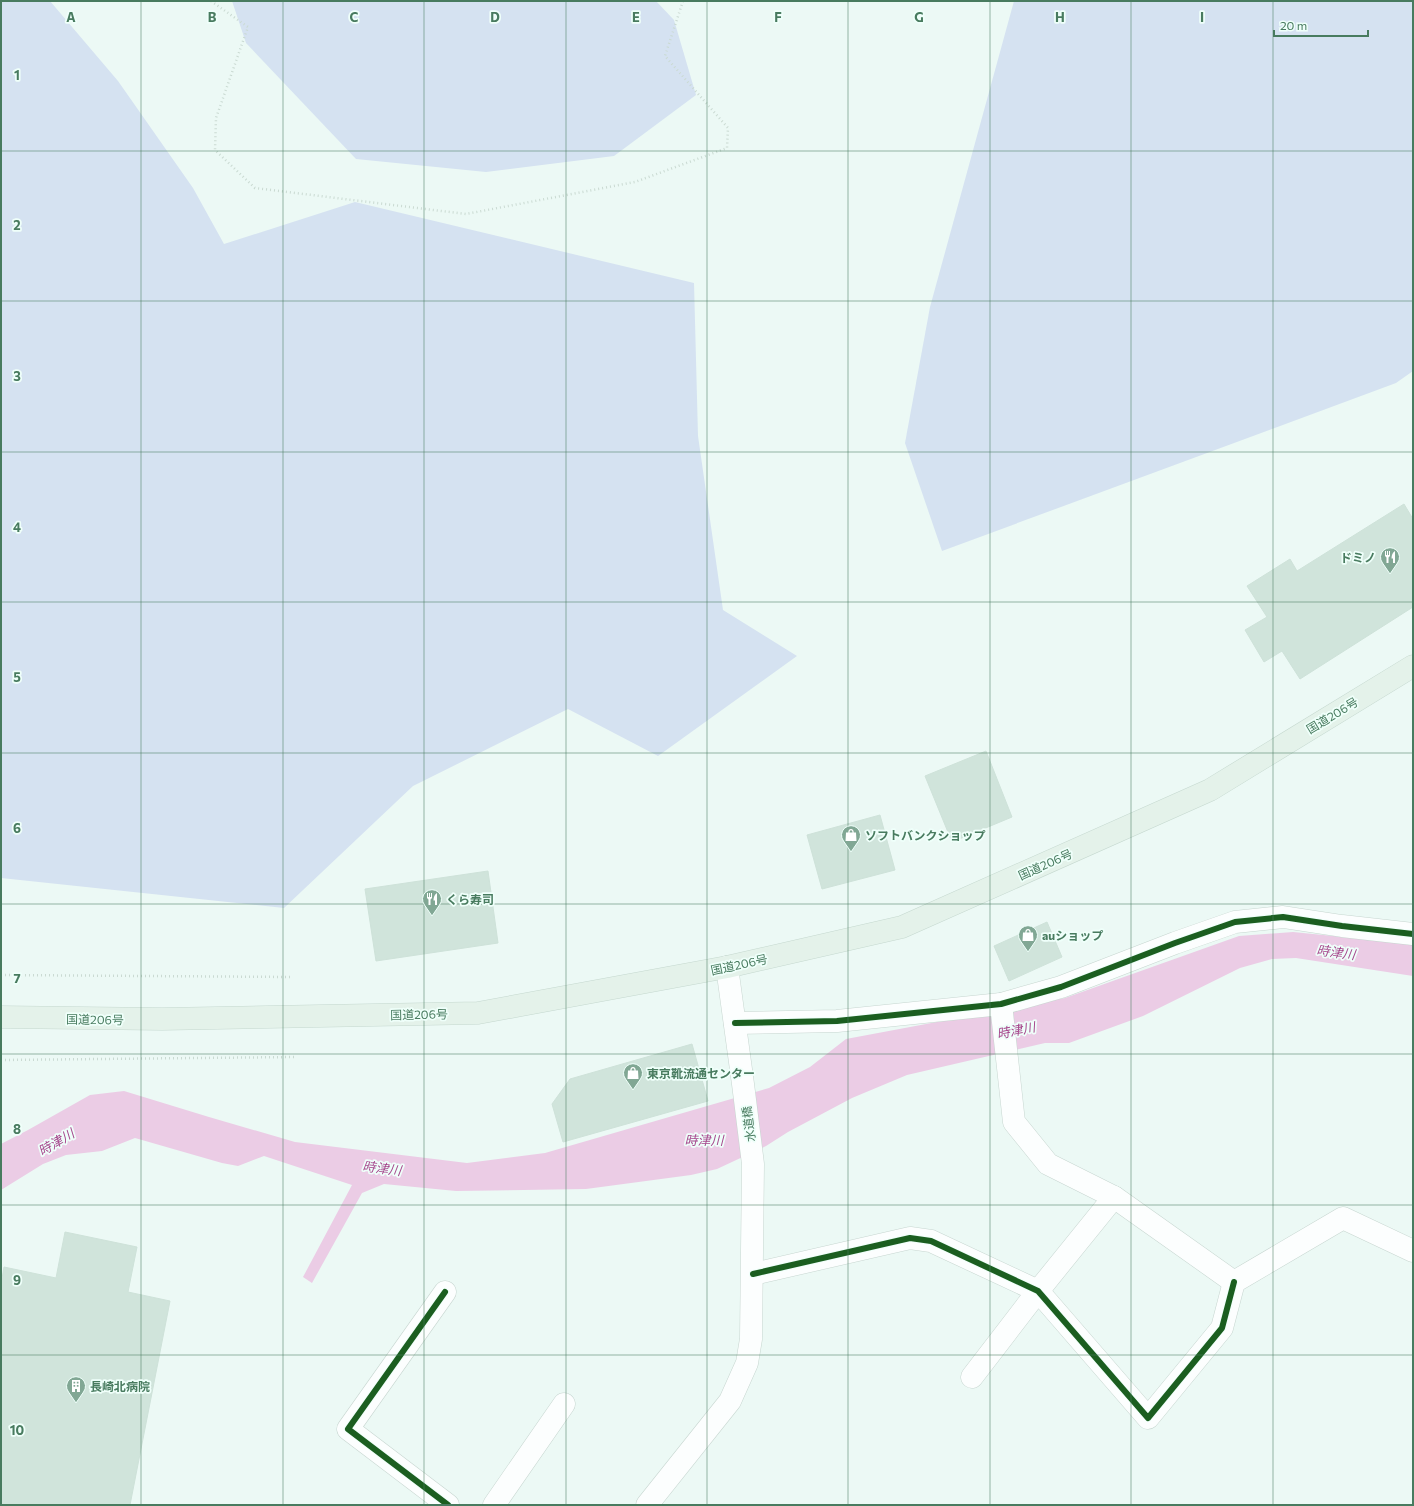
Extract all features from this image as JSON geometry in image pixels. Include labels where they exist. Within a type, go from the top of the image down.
[{"type":"highway","name":"国道206号","points":[[1,1017],[162,1020],[478,1013],[727,967],[902,927],[1210,790],[1413,666]]},
{"type":"street","points":[[735,1023],[837,1021],[1001,1004],[1060,987],[1175,943],[1235,922],[1283,917],[1342,926],[1413,934]]},
{"type":"street","name":"水道橋","points":[[647,1505],[730,1402],[747,1363],[751,1339],[753,1274],[753,1164],[727,967]]},
{"type":"street","points":[[1001,1004],[1014,1122],[1048,1164],[1114,1197],[1234,1282]]},
{"type":"street","points":[[972,1377],[1038,1291],[1114,1197]]},
{"type":"street","points":[[753,1274],[910,1238],[931,1241],[1038,1291],[1148,1418],[1222,1328],[1234,1282],[1343,1218],[1413,1251]]},
{"type":"street","points":[[445,1292],[348,1429],[448,1505]]},
{"type":"street","points":[[494,1505],[564,1404]]},
{"type":"path","points":[[211,1],[248,27],[216,118],[215,150],[255,188],[466,214],[635,182],[727,148],[728,128],[665,56],[683,1]]},
{"type":"path","points":[[1,975],[292,977]]},
{"type":"path","points":[[1,1060],[296,1057]]},
{"type":"shaded area","points":[[1,1],[50,1],[118,81],[193,188],[224,244],[355,202],[694,283],[698,436],[723,610],[797,656],[658,756],[568,709],[413,786],[284,908],[1,878]]},
{"type":"shaded area","points":[[232,1],[656,1],[674,20],[696,95],[614,156],[486,172],[356,159],[246,43]]},
{"type":"shaded area","points":[[1014,1],[1413,1],[1413,371],[1396,383],[942,551],[905,443],[930,307]]},
{"type":"water","name":"時津川","points":[[1293,932],[1413,944],[1413,976],[1296,958],[1272,959],[1240,968],[1143,1016],[1069,1043],[1045,1043],[907,1075],[852,1098],[788,1132],[766,1146],[717,1169],[691,1175],[586,1189],[456,1191],[384,1184],[362,1193],[312,1283],[303,1277],[352,1185],[264,1156],[238,1166],[222,1163],[135,1138],[102,1151],[66,1155],[43,1164],[1,1190],[1,1144],[90,1095],[124,1091],[295,1142],[467,1163],[545,1153],[769,1088],[810,1067],[846,1039],[1065,998],[1239,936]]},
{"type":"building","points":[[1404,504],[1413,519],[1413,607],[1300,679],[1282,651],[1264,662],[1245,630],[1267,617],[1247,586],[1290,559],[1297,571]]},
{"type":"building","points":[[986,751],[1012,817],[952,842],[925,776]]},
{"type":"building","name":"ソフトバンクショップ","points":[[880,815],[895,870],[822,889],[807,835]]},
{"type":"building","name":"くら寿司","points":[[488,871],[498,943],[376,961],[365,889]]},
{"type":"building","name":"auショップ","points":[[1047,922],[1062,957],[1009,981],[994,946]]},
{"type":"building","name":"東京靴流通センター","points":[[692,1044],[708,1101],[563,1142],[552,1104],[570,1079]]},
{"type":"building","name":"長崎北病院","points":[[65,1232],[137,1247],[128,1292],[170,1301],[130,1505],[1,1505],[1,1284],[4,1267],[56,1278]]},
{"type":"cycle path","points":[[735,1023],[837,1021],[1001,1004],[1061,987],[1175,943],[1235,922],[1283,917],[1342,926],[1413,934]]},
{"type":"cycle path","points":[[753,1274],[910,1238],[931,1241],[1038,1291],[1148,1418],[1222,1328],[1234,1282]]},
{"type":"cycle path","points":[[445,1292],[348,1429],[448,1505]]},
{"type":"place","name":"ドミノ","points":[[1390,574]]},
{"type":"place","name":"ソフトバンクショップ","points":[[851,852]]},
{"type":"place","name":"くら寿司","points":[[432,916]]},
{"type":"place","name":"auショップ","points":[[1028,952]]},
{"type":"place","name":"東京靴流通センター","points":[[633,1090]]},
{"type":"place","name":"長崎北病院","points":[[76,1403]]}]
